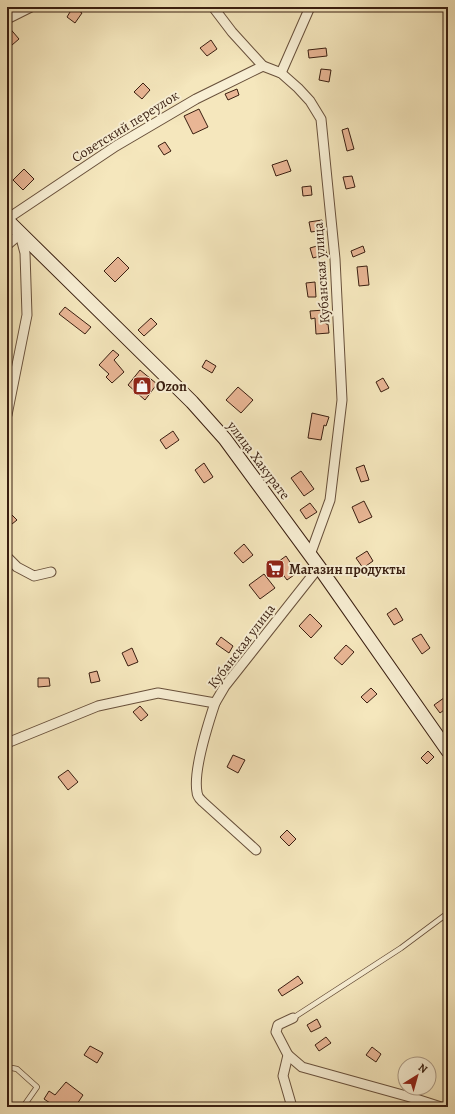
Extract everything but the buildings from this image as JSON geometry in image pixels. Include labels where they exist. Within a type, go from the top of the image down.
[{"type":"street","points":[[7,19],[31,7]]},
{"type":"street","points":[[213,7],[232,32],[264,66]]},
{"type":"street","points":[[280,73],[310,7]]},
{"type":"street","name":"Кубанская улица","points":[[264,66],[280,73],[298,88],[310,101],[321,119],[335,259],[342,400],[330,500],[310,555]]},
{"type":"street","name":"Советский переулок","points":[[7,220],[116,146],[196,99],[264,66]]},
{"type":"street","name":"улица Хакурате","points":[[7,220],[192,402],[225,439],[319,567],[448,751]]},
{"type":"street","points":[[7,245],[20,234],[25,253],[27,315],[7,416]]},
{"type":"street","points":[[7,557],[17,567],[34,576],[51,572]]},
{"type":"street","name":"Кубанская улица","points":[[7,744],[98,706],[158,693],[215,703],[225,686],[319,567]]},
{"type":"street","points":[[215,703],[206,732],[196,780],[198,797],[256,850]]},
{"type":"street","points":[[293,1018],[278,1025],[276,1032],[288,1055],[302,1067],[441,1107]]},
{"type":"street","points":[[288,1055],[283,1076],[292,1107]]},
{"type":"lane","points":[[293,1018],[401,948],[448,913]]},
{"type":"lane","points":[[7,1067],[17,1069],[37,1087],[23,1107]]},
{"type":"place","name":"Ozon","points":[[142,386]]},
{"type":"place","name":"Магазин продукты","points":[[275,569]]}]
